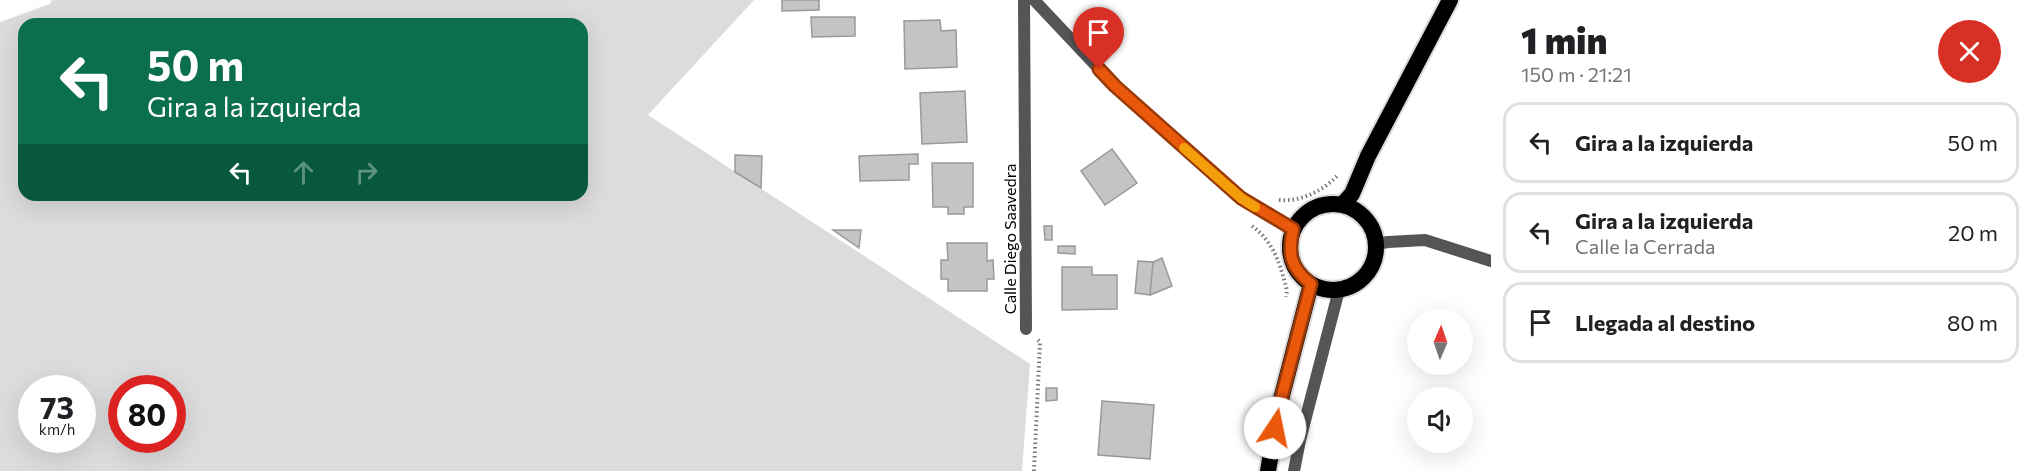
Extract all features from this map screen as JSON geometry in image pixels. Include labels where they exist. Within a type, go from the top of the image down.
[{"type":"highway","points":[[1342,205],[1352,194],[1368,156],[1450,0]]},
{"type":"highway","points":[[1329,204],[1342,205],[1355,210],[1373,231],[1376,244],[1374,258],[1369,271],[1359,281],[1339,290],[1322,289],[1300,275],[1293,263],[1289,249],[1293,229],[1305,213],[1317,207],[1329,204]]},
{"type":"highway","points":[[1268,471],[1279,407],[1311,284]]},
{"type":"street","name":"Calle Diego Saavedra","points":[[1024,0],[1026,329]]},
{"type":"street","points":[[1034,0],[1115,86],[1214,175],[1241,198],[1293,229]]},
{"type":"street","points":[[1376,244],[1425,240],[1491,261]]},
{"type":"street","points":[[1294,471],[1339,290]]},
{"type":"path","points":[[1274,200],[1298,200],[1327,187],[1339,174]]},
{"type":"path","points":[[1248,222],[1266,239],[1275,252],[1287,291],[1285,301]]},
{"type":"path","name":"Calle Diego Saavedra","points":[[1026,329],[1040,342],[1034,471]]},
{"type":"shaded area","points":[[52,0],[754,0],[648,115],[1030,364],[1022,471],[0,471],[0,22],[50,4]]},
{"type":"building","points":[[782,0],[819,0],[819,10],[782,11]]},
{"type":"building","points":[[811,17],[855,17],[855,36],[812,37]]},
{"type":"building","points":[[940,20],[941,31],[956,30],[957,67],[905,69],[904,21]]},
{"type":"building","points":[[965,91],[967,142],[922,144],[920,93]]},
{"type":"building","points":[[1112,149],[1137,183],[1105,205],[1081,171]]},
{"type":"building","points":[[918,154],[918,164],[909,164],[909,180],[860,181],[859,156]]},
{"type":"building","points":[[735,155],[762,156],[761,188],[735,172]]},
{"type":"building","points":[[932,163],[973,163],[973,207],[964,207],[964,214],[948,214],[948,207],[933,207]]},
{"type":"building","points":[[1044,226],[1052,226],[1052,240],[1045,240]]},
{"type":"building","points":[[833,230],[861,230],[859,248]]},
{"type":"building","points":[[947,243],[987,243],[987,261],[993,260],[994,279],[987,279],[987,291],[948,291],[948,279],[941,279],[941,260],[948,260]]},
{"type":"building","points":[[1058,246],[1075,246],[1075,254],[1058,253]]},
{"type":"building","points":[[1162,258],[1172,286],[1150,295],[1153,262]]},
{"type":"building","points":[[1138,261],[1153,262],[1150,295],[1135,293]]},
{"type":"building","points":[[1062,267],[1092,267],[1092,275],[1117,275],[1117,309],[1062,310]]},
{"type":"building","points":[[1046,388],[1057,388],[1057,400],[1046,401]]},
{"type":"building","points":[[1102,401],[1154,405],[1150,459],[1098,455]]},
{"type":"slow traffic","points":[[1184,148],[1241,198],[1255,207]]},
{"type":"route","points":[[1099,69],[1115,86],[1241,198],[1293,229],[1289,249],[1293,263],[1300,275],[1311,284],[1275,428]]}]
